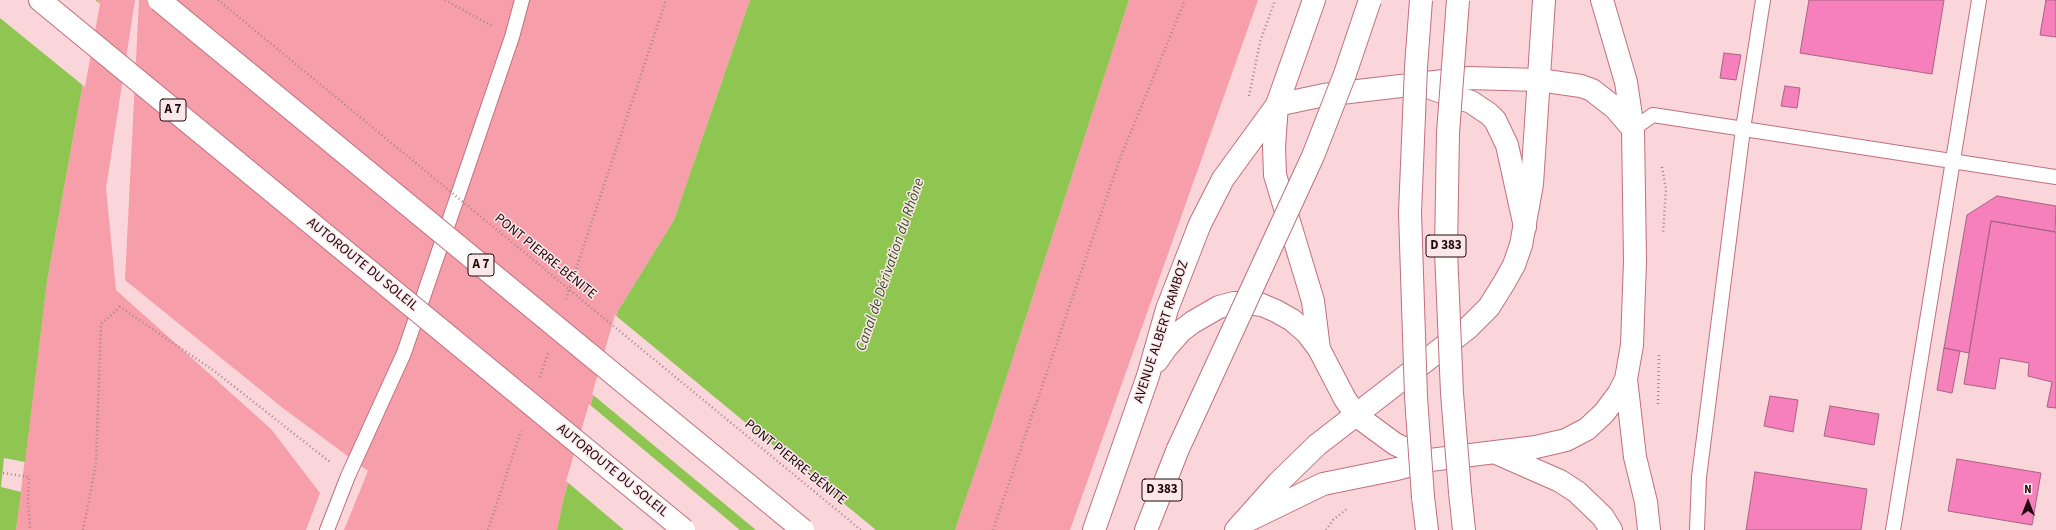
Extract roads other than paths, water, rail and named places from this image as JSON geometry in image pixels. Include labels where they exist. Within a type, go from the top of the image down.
[{"type":"main road","name":"AUTOROUTE DU SOLEIL","points":[[40,0],[684,530]]},
{"type":"main road","name":"A 7","points":[[159,0],[803,530]]},
{"type":"main road","points":[[1314,0],[1277,105],[1274,146],[1275,175],[1313,302],[1319,349]]},
{"type":"main road","name":"D 383","points":[[1146,530],[1178,449],[1313,156],[1345,74],[1370,0]]},
{"type":"main road","points":[[1421,0],[1416,67],[1410,213],[1415,389],[1427,530]]},
{"type":"main road","name":"D 383","points":[[1458,0],[1448,133],[1446,251],[1452,393],[1464,530]]},
{"type":"main road","points":[[1238,527],[1278,483],[1317,445],[1357,416],[1468,328],[1489,307],[1514,265],[1525,228],[1532,184],[1540,80],[1544,0]]},
{"type":"main road","points":[[1602,0],[1626,82],[1633,129],[1635,261],[1632,345],[1626,379],[1635,457],[1646,502],[1650,530]]},
{"type":"main road","points":[[1277,105],[1324,95],[1469,78],[1540,80],[1580,86],[1592,90],[1615,108],[1633,129]]},
{"type":"main road","points":[[1413,84],[1435,89],[1471,102],[1495,120],[1507,145],[1525,228]]},
{"type":"main road","name":"AVENUE ALBERT RAMBOZ","points":[[1094,530],[1148,376],[1167,308],[1212,197],[1236,159],[1277,105]]},
{"type":"main road","points":[[1148,376],[1166,348],[1181,330],[1204,314],[1219,306],[1234,303],[1248,302],[1262,305],[1292,320],[1302,329],[1319,349],[1345,399],[1357,416],[1395,444],[1430,460]]},
{"type":"main road","points":[[1238,527],[1323,484],[1397,469],[1430,460],[1536,447],[1566,440],[1587,429],[1604,413],[1626,379]]},
{"type":"main road","points":[[1493,452],[1560,481],[1577,492],[1603,517],[1611,530]]},
{"type":"lane","points":[[327,530],[348,476],[404,353],[512,37],[522,0]]},
{"type":"lane","points":[[1697,530],[1699,477],[1743,129],[1763,0]]},
{"type":"lane","points":[[1893,530],[1954,162],[1979,0]]},
{"type":"lane","points":[[1633,129],[1653,115],[2056,177]]},
{"type":"water","points":[[0,0],[98,0],[47,281],[25,462],[4,458],[1,487],[21,492],[16,530],[0,530]]},
{"type":"water","name":"Canal de Dérivation du Rhône","points":[[750,0],[1129,0],[991,425],[955,530],[557,530],[564,497],[618,311],[674,220]]}]
